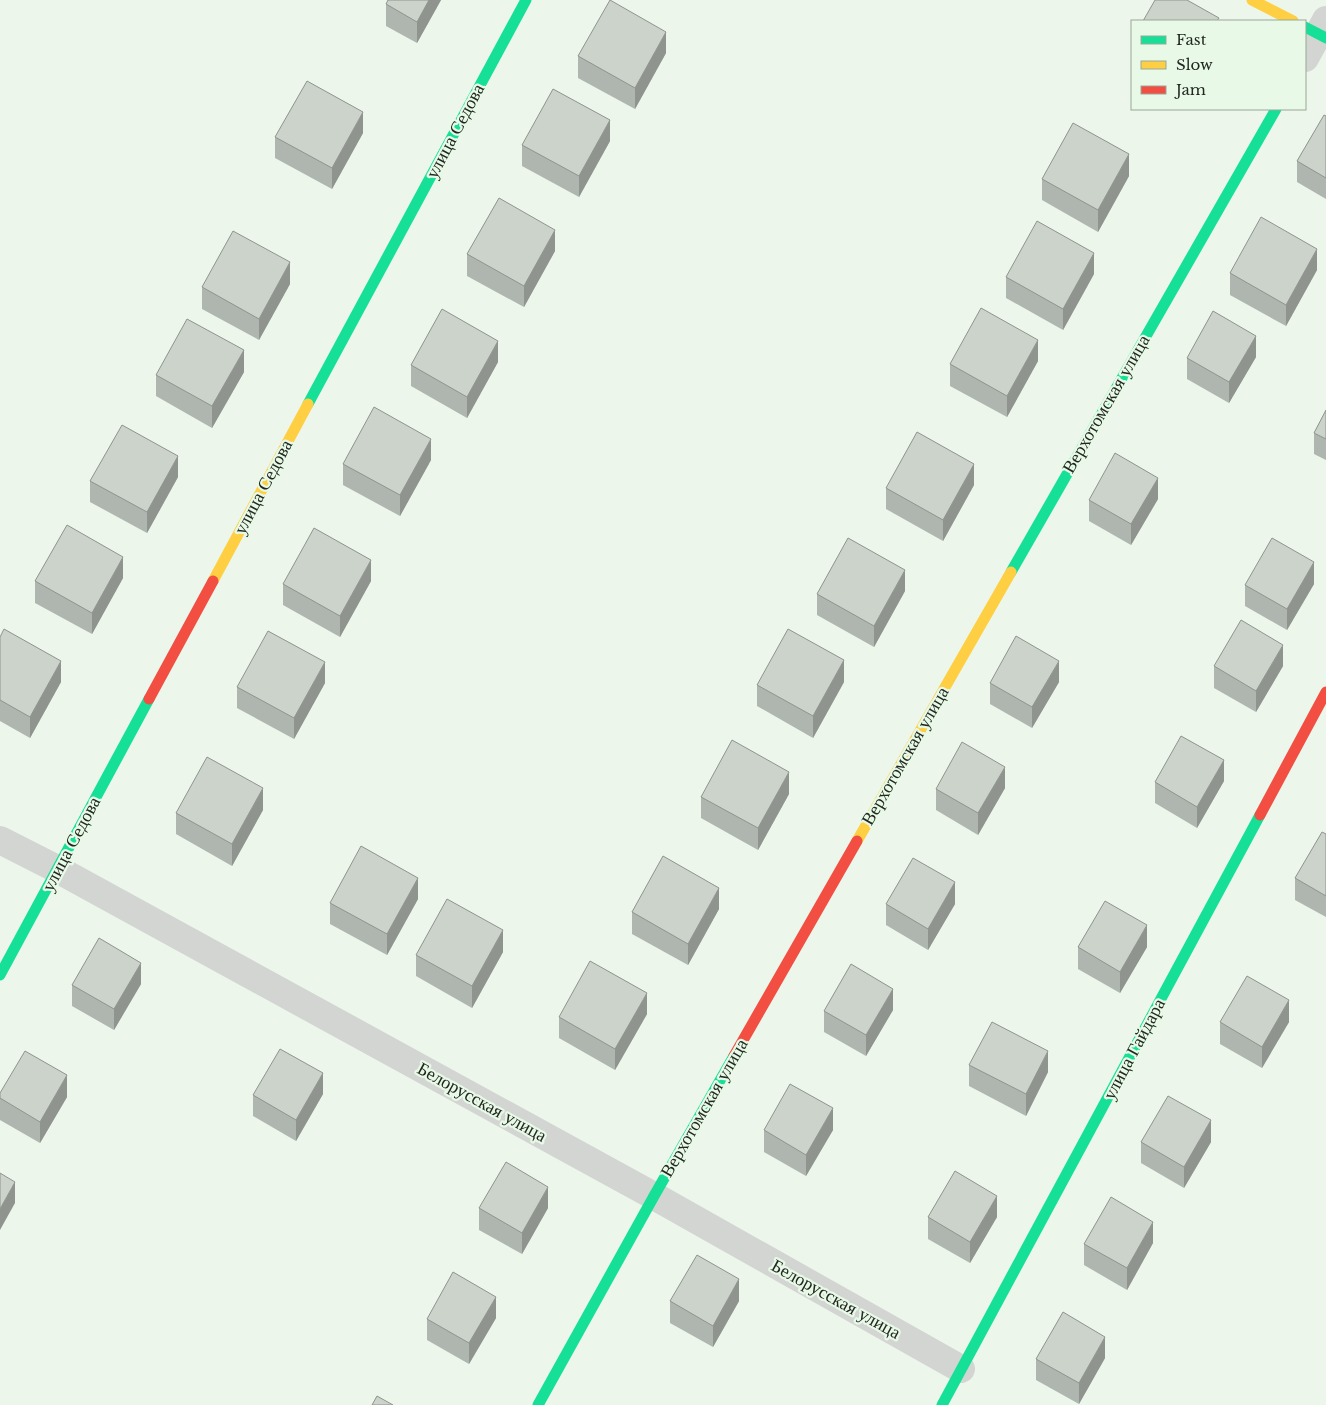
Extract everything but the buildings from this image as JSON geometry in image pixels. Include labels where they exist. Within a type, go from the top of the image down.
[{"type":"street","name":"улица Седова","points":[[0,975],[526,0]]},
{"type":"street","points":[[1252,0],[1291,20]]},
{"type":"street","points":[[1306,56],[1319,30]]},
{"type":"street","name":"Верхотомская улица","points":[[538,1405],[654,1196],[1275,110]]},
{"type":"street","name":"улица Гайдара","points":[[942,1405],[1326,692]]},
{"type":"street","name":"Белорусская улица","points":[[0,840],[57,869],[654,1196],[962,1369]]},
{"type":"traffic: fast","points":[[308,404],[526,0]]},
{"type":"traffic: fast","points":[[1306,28],[1326,38]]},
{"type":"traffic: fast","points":[[1011,572],[1275,110]]},
{"type":"traffic: fast","points":[[0,975],[149,699]]},
{"type":"traffic: fast","points":[[942,1405],[1260,815]]},
{"type":"traffic: fast","points":[[538,1405],[734,1056]]},
{"type":"traffic: slow","points":[[1252,0],[1291,20]]},
{"type":"traffic: slow","points":[[213,581],[308,404]]},
{"type":"traffic: slow","points":[[857,841],[1011,572]]},
{"type":"traffic: jam","points":[[149,699],[213,581]]},
{"type":"traffic: jam","points":[[1260,815],[1326,692]]},
{"type":"traffic: jam","points":[[734,1056],[857,841]]}]
